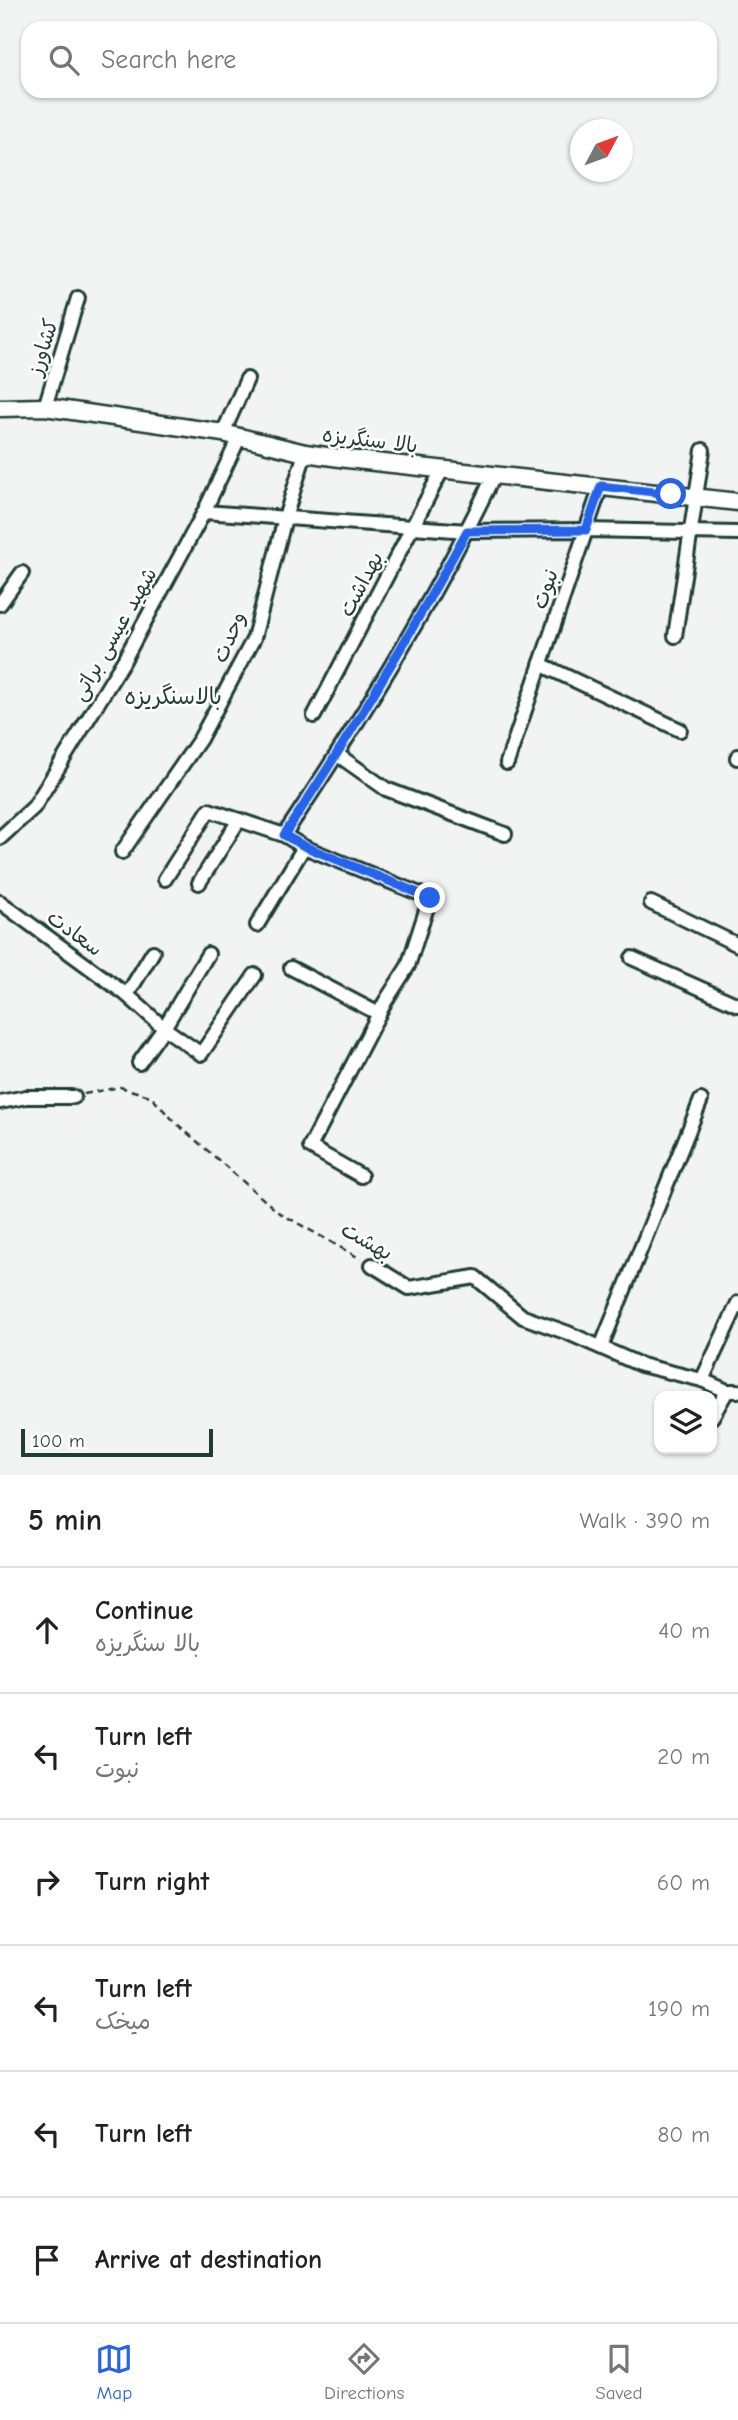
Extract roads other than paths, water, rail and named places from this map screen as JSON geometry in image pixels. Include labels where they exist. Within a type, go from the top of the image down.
[{"type":"street","name":"کشاورز","points":[[45,407],[78,298]]},
{"type":"street","name":"شهید عیسی براتی","points":[[0,838],[34,807],[123,662],[204,512],[232,434],[247,379]]},
{"type":"street","name":"بالا سنگریزه","points":[[0,408],[45,407],[232,434],[304,453],[738,502]]},
{"type":"street","points":[[675,636],[702,450]]},
{"type":"street","name":"وحدت","points":[[122,852],[200,739],[254,638],[304,453]]},
{"type":"street","name":"بهداشت","points":[[314,716],[442,470]]},
{"type":"street","points":[[284,835],[338,755],[406,641],[467,531],[494,475]]},
{"type":"street","name":"نبوت","points":[[507,764],[601,486]]},
{"type":"street","points":[[204,512],[467,531],[738,533]]},
{"type":"street","points":[[0,604],[22,573]]},
{"type":"street","points":[[540,664],[680,730]]},
{"type":"street","points":[[338,755],[386,789],[505,834]]},
{"type":"street","points":[[165,879],[209,810],[284,835],[304,846],[430,898],[408,966],[379,1014],[310,1147],[360,1176]]},
{"type":"street","points":[[199,883],[239,820]]},
{"type":"street","points":[[257,925],[304,846]]},
{"type":"street","name":"سعادت","points":[[0,902],[127,995],[164,1028],[201,1054],[255,975]]},
{"type":"street","points":[[651,903],[738,946]]},
{"type":"street","points":[[127,995],[153,952]]},
{"type":"street","points":[[139,1063],[164,1028],[208,954]]},
{"type":"street","points":[[632,958],[738,1005]]},
{"type":"street","points":[[291,968],[379,1014]]},
{"type":"street","points":[[0,1102],[26,1097],[74,1097]]},
{"type":"street","points":[[601,1348],[701,1100]]},
{"type":"street","name":"بهشت","points":[[372,1265],[409,1288],[475,1277],[523,1317],[641,1365],[702,1380],[733,1391]]},
{"type":"street","points":[[702,1380],[738,1303]]},
{"type":"street","points":[[717,1411],[733,1391]]},
{"type":"district","name":"بالاسنگریزه","points":[[173,696]]}]
